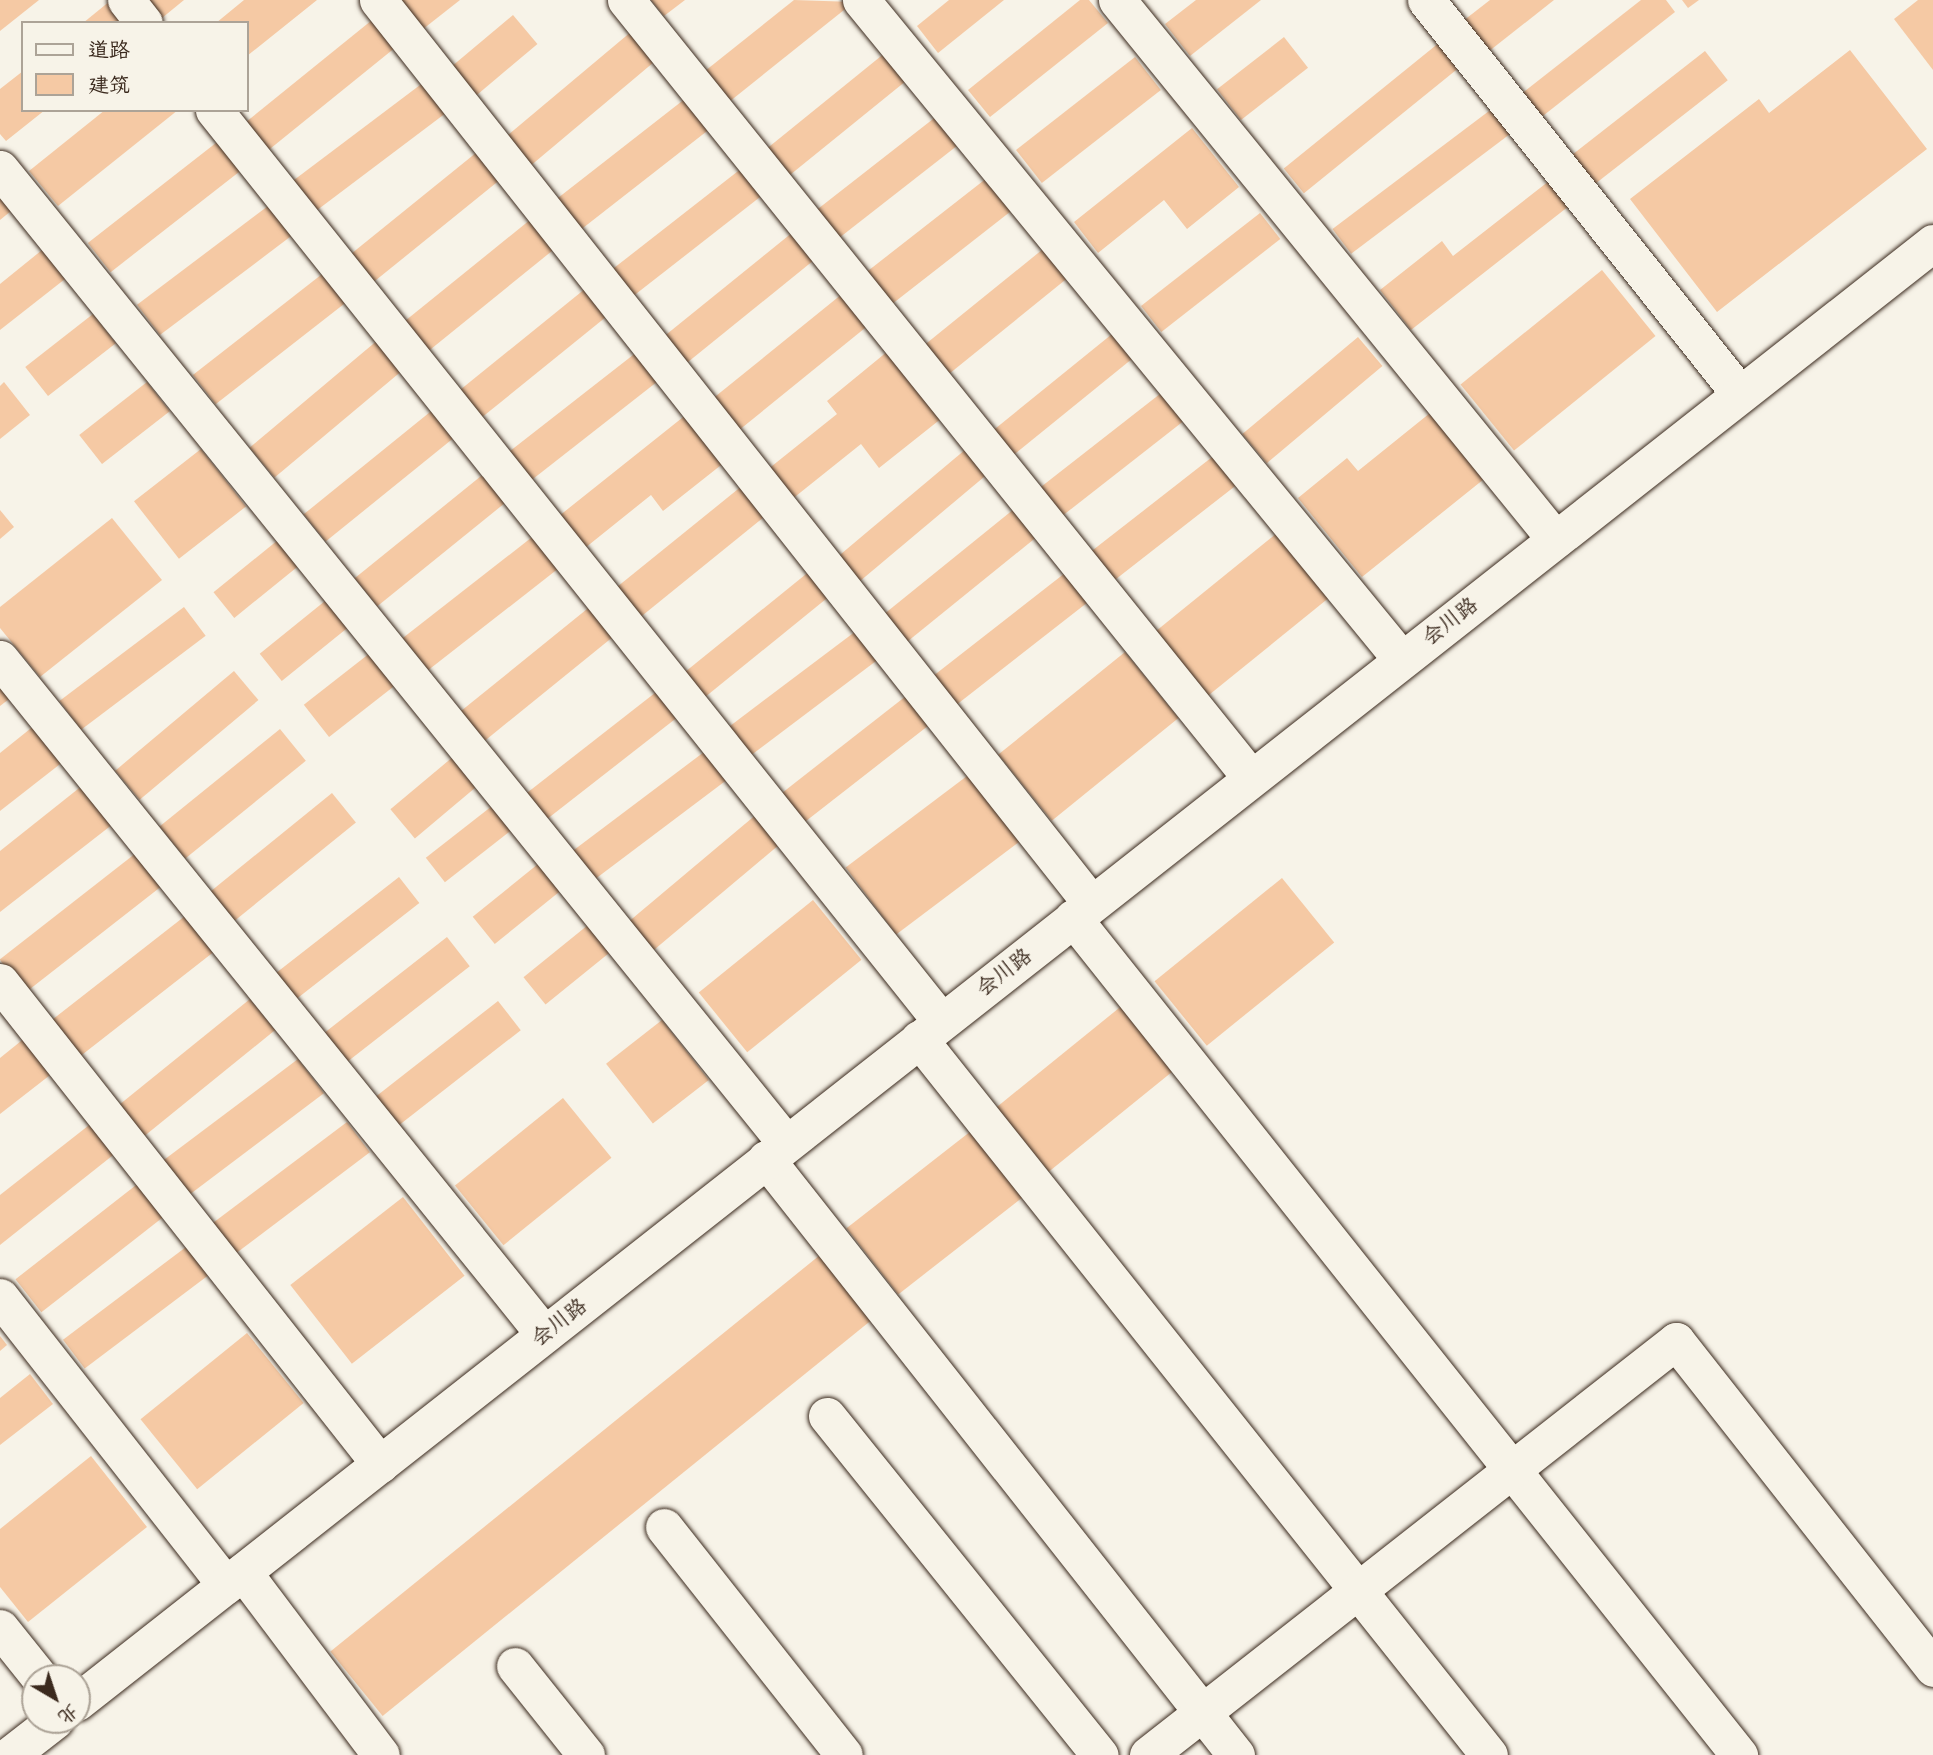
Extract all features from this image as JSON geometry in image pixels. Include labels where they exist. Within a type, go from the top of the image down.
[{"type":"street","points":[[126,0],[142,21]]},
{"type":"street","points":[[378,0],[1512,1470],[1739,1755]]},
{"type":"street","points":[[626,0],[1251,778]]},
{"type":"street","points":[[861,0],[1402,660]]},
{"type":"street","points":[[1117,0],[1555,539]]},
{"type":"street","points":[[1426,0],[1740,394]]},
{"type":"street","points":[[216,112],[930,1030],[1358,1591],[1489,1755]]},
{"type":"street","points":[[0,169],[776,1151],[1236,1755]]},
{"type":"street","name":"会川路","points":[[91,1691],[1933,243]]},
{"type":"street","points":[[0,659],[544,1334]]},
{"type":"street","points":[[0,982],[380,1464]]},
{"type":"street","points":[[0,1297],[381,1755]]},
{"type":"street","points":[[1148,1755],[1676,1341],[1933,1668]]},
{"type":"street","points":[[827,1416],[1100,1755]]},
{"type":"street","points":[[664,1527],[844,1755]]},
{"type":"street","points":[[0,1628],[29,1664]]},
{"type":"street","points":[[515,1666],[586,1755]]},
{"type":"street","points":[[10,1755],[37,1734]]},
{"type":"building","points":[[0,0],[39,0],[0,31]]},
{"type":"building","points":[[148,0],[184,0],[162,18]]},
{"type":"building","points":[[244,0],[317,0],[248,55],[248,21],[218,21]]},
{"type":"building","points":[[401,0],[460,0],[418,33]]},
{"type":"building","points":[[651,0],[685,0],[664,16]]},
{"type":"building","points":[[794,0],[854,2],[729,102],[705,71]]},
{"type":"building","points":[[949,0],[1004,0],[938,53],[917,26]]},
{"type":"building","points":[[1080,0],[1089,0],[1108,23],[990,117],[968,90]]},
{"type":"building","points":[[1196,0],[1261,0],[1190,56],[1165,24]]},
{"type":"building","points":[[1490,0],[1554,0],[1488,52],[1463,21]]},
{"type":"building","points":[[1641,0],[1666,0],[1675,12],[1539,119],[1520,95]]},
{"type":"building","points":[[1682,0],[1699,0],[1688,8]]},
{"type":"building","points":[[1918,0],[1933,0],[1933,70],[1894,19]]},
{"type":"building","points":[[110,1],[126,21],[85,21]]},
{"type":"building","points":[[513,15],[537,44],[472,99],[447,70]]},
{"type":"building","points":[[377,16],[400,44],[268,150],[246,122]]},
{"type":"building","points":[[632,31],[656,60],[527,169],[503,140]]},
{"type":"building","points":[[1284,37],[1308,68],[1241,120],[1217,89]]},
{"type":"building","points":[[1440,42],[1460,67],[1304,193],[1284,168]]},
{"type":"building","points":[[891,48],[913,75],[789,176],[767,149]]},
{"type":"building","points":[[1850,50],[1927,149],[1717,312],[1630,199],[1759,99],[1769,113]]},
{"type":"building","points":[[1705,51],[1728,80],[1591,187],[1569,158]]},
{"type":"building","points":[[1135,57],[1161,90],[1042,183],[1016,150]]},
{"type":"building","points":[[21,73],[21,112],[42,112],[6,141],[0,134],[0,89]]},
{"type":"building","points":[[428,79],[451,109],[316,211],[293,181]]},
{"type":"building","points":[[686,98],[710,129],[577,233],[553,202]]},
{"type":"building","points":[[1493,108],[1512,133],[1351,254],[1332,229]]},
{"type":"building","points":[[103,112],[176,112],[58,206],[29,171]]},
{"type":"building","points":[[942,112],[964,140],[838,239],[816,211]]},
{"type":"building","points":[[1192,128],[1239,187],[1187,229],[1164,200],[1098,253],[1074,222]]},
{"type":"building","points":[[221,139],[244,168],[111,272],[88,243]]},
{"type":"building","points":[[482,148],[505,176],[373,282],[351,254]]},
{"type":"building","points":[[742,168],[763,195],[630,299],[609,272]]},
{"type":"building","points":[[992,174],[1017,206],[891,305],[866,273]]},
{"type":"building","points":[[1549,181],[1569,206],[1411,330],[1380,290],[1442,241],[1453,256]]},
{"type":"building","points":[[0,198],[11,211],[0,220]]},
{"type":"building","points":[[272,203],[295,233],[160,335],[137,305]]},
{"type":"building","points":[[1260,213],[1280,239],[1161,332],[1141,306]]},
{"type":"building","points":[[536,215],[560,245],[429,351],[405,321]]},
{"type":"building","points":[[793,232],[815,259],[684,366],[662,338]]},
{"type":"building","points":[[1048,245],[1072,275],[948,375],[924,345]]},
{"type":"building","points":[[42,250],[65,279],[0,330],[0,284]]},
{"type":"building","points":[[1602,270],[1655,336],[1514,451],[1461,385]]},
{"type":"building","points":[[326,271],[349,300],[216,404],[193,375]]},
{"type":"building","points":[[591,284],[613,311],[482,418],[460,390]]},
{"type":"building","points":[[842,294],[868,326],[736,432],[711,400]]},
{"type":"building","points":[[93,314],[116,343],[48,396],[25,367]]},
{"type":"building","points":[[1117,330],[1137,355],[1013,456],[993,431]]},
{"type":"building","points":[[1358,337],[1382,366],[1267,463],[1242,434]]},
{"type":"building","points":[[379,339],[404,369],[275,478],[250,448]]},
{"type":"building","points":[[642,348],[664,376],[531,480],[509,452]]},
{"type":"building","points":[[888,351],[942,418],[879,468],[861,444],[791,500],[767,470],[837,414],[827,401]]},
{"type":"building","points":[[4,382],[30,415],[0,439],[0,386]]},
{"type":"building","points":[[147,382],[170,411],[102,464],[79,435]]},
{"type":"building","points":[[1165,390],[1187,418],[1061,517],[1039,489]]},
{"type":"building","points":[[435,408],[457,435],[326,542],[304,514]]},
{"type":"building","points":[[1435,409],[1489,475],[1362,577],[1298,498],[1347,458],[1358,471]]},
{"type":"building","points":[[692,410],[730,458],[663,511],[651,495],[585,548],[559,516]]},
{"type":"building","points":[[201,449],[246,507],[179,559],[134,501]]},
{"type":"building","points":[[966,449],[987,474],[858,583],[837,558]]},
{"type":"building","points":[[1216,454],[1239,483],[1112,582],[1089,553]]},
{"type":"building","points":[[486,472],[509,500],[377,606],[355,578]]},
{"type":"building","points":[[748,481],[772,511],[641,617],[617,587]]},
{"type":"building","points":[[1014,509],[1037,537],[905,643],[883,615]]},
{"type":"building","points":[[0,510],[14,527],[0,539]]},
{"type":"building","points":[[112,518],[162,580],[40,677],[0,628],[0,607]]},
{"type":"building","points":[[1282,529],[1334,594],[1202,700],[1150,636]]},
{"type":"building","points":[[536,534],[561,566],[428,670],[403,638]]},
{"type":"building","points":[[278,540],[299,566],[234,618],[213,592]]},
{"type":"building","points":[[816,566],[836,591],[705,697],[685,672]]},
{"type":"building","points":[[1065,573],[1088,602],[955,706],[932,677]]},
{"type":"building","points":[[325,601],[347,628],[282,681],[260,654]]},
{"type":"building","points":[[592,605],[616,635],[485,741],[461,711]]},
{"type":"building","points":[[184,607],[206,636],[81,730],[59,701]]},
{"type":"building","points":[[864,625],[886,654],[751,755],[729,727]]},
{"type":"building","points":[[1125,652],[1178,718],[1052,821],[998,755]]},
{"type":"building","points":[[370,653],[395,685],[329,737],[304,705]]},
{"type":"building","points":[[234,671],[258,700],[140,800],[115,771]]},
{"type":"building","points":[[0,680],[13,696],[0,706]]},
{"type":"building","points":[[660,689],[680,715],[547,819],[527,793]]},
{"type":"building","points":[[915,689],[938,718],[804,823],[781,794]]},
{"type":"building","points":[[35,725],[64,761],[0,811],[0,753]]},
{"type":"building","points":[[280,729],[306,761],[185,858],[160,827]]},
{"type":"building","points":[[708,749],[730,778],[594,880],[572,851]]},
{"type":"building","points":[[454,756],[478,785],[415,838],[390,809]]},
{"type":"building","points":[[971,773],[1022,840],[896,935],[846,867]]},
{"type":"building","points":[[83,785],[113,824],[0,912],[0,851]]},
{"type":"building","points":[[332,793],[356,823],[235,921],[211,891]]},
{"type":"building","points":[[492,806],[511,830],[445,882],[426,858]]},
{"type":"building","points":[[758,813],[782,842],[653,951],[629,922]]},
{"type":"building","points":[[136,853],[162,886],[26,993],[0,959]]},
{"type":"building","points":[[538,864],[560,891],[495,944],[473,917]]},
{"type":"building","points":[[399,877],[419,903],[296,999],[276,973]]},
{"type":"building","points":[[1282,878],[1334,943],[1207,1046],[1155,981]]},
{"type":"building","points":[[813,900],[861,960],[747,1052],[699,993]]},
{"type":"building","points":[[185,916],[213,952],[77,1059],[49,1023]]},
{"type":"building","points":[[588,925],[610,952],[546,1004],[523,977]]},
{"type":"building","points":[[447,937],[470,966],[348,1062],[325,1032]]},
{"type":"building","points":[[250,999],[275,1030],[141,1139],[116,1108]]},
{"type":"building","points":[[498,1001],[521,1030],[399,1126],[376,1096]]},
{"type":"building","points":[[1124,1004],[1176,1069],[1049,1172],[997,1107]]},
{"type":"building","points":[[662,1020],[709,1080],[653,1124],[606,1064]]},
{"type":"building","points":[[26,1037],[54,1072],[0,1114],[0,1058]]},
{"type":"building","points":[[298,1059],[324,1093],[186,1197],[160,1163]]},
{"type":"building","points":[[563,1098],[611,1158],[503,1245],[455,1185]]},
{"type":"building","points":[[93,1122],[117,1152],[0,1245],[0,1195]]},
{"type":"building","points":[[347,1122],[370,1152],[232,1256],[209,1226]]},
{"type":"building","points":[[971,1131],[1023,1197],[898,1294],[846,1228]]},
{"type":"building","points":[[140,1182],[166,1215],[41,1312],[15,1279]]},
{"type":"building","points":[[403,1197],[465,1276],[352,1364],[290,1285]]},
{"type":"building","points":[[190,1244],[212,1273],[85,1368],[63,1340]]},
{"type":"building","points":[[820,1255],[872,1320],[383,1716],[330,1651]]},
{"type":"building","points":[[247,1333],[304,1403],[197,1489],[141,1419]]},
{"type":"building","points":[[0,1336],[7,1345],[0,1351]]},
{"type":"building","points":[[30,1374],[53,1404],[0,1445],[0,1398]]},
{"type":"building","points":[[91,1456],[147,1527],[28,1622],[0,1587],[0,1529]]}]
